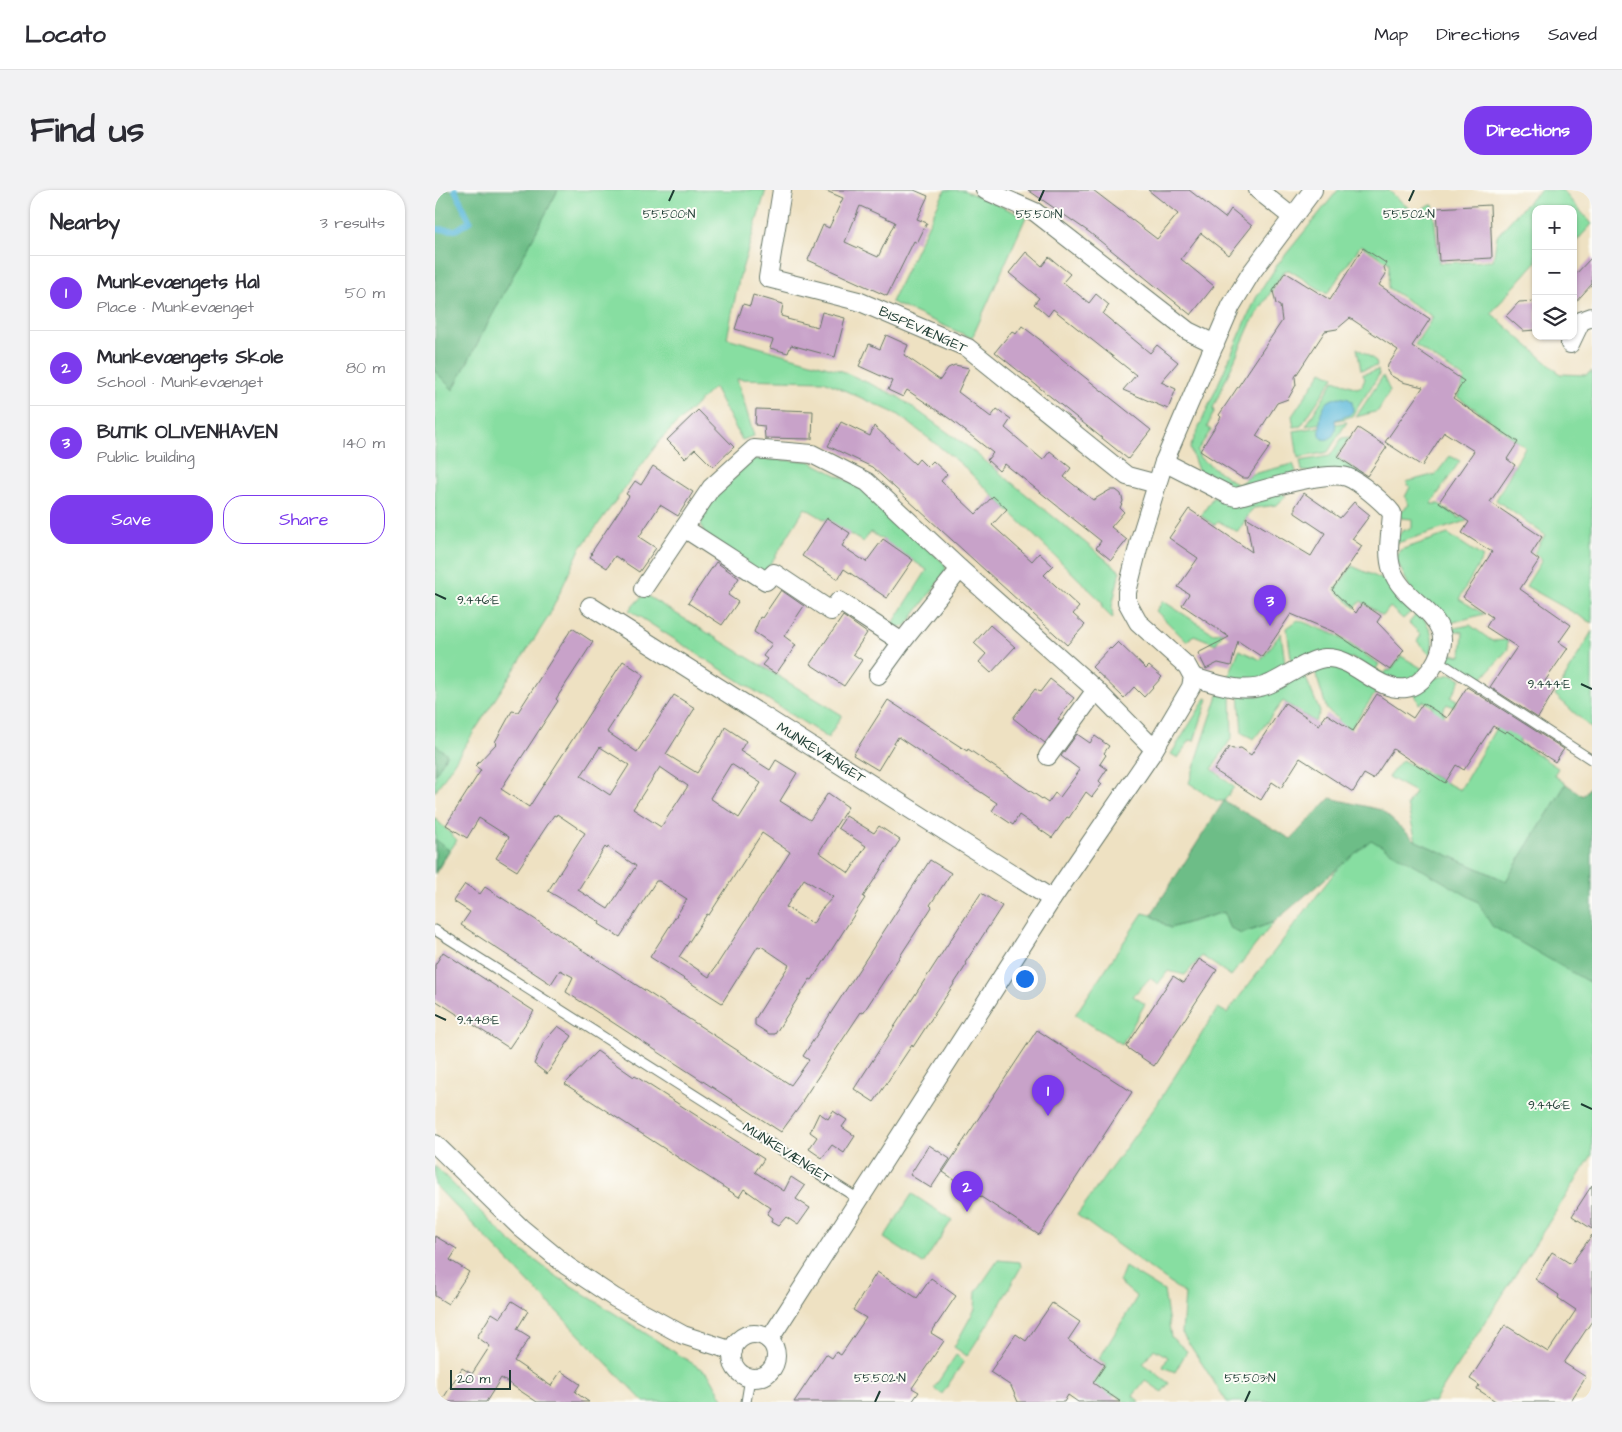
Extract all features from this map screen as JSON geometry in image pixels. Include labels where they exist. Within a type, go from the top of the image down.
[{"type":"street","name":"BISPEVÆNGET","points":[[782,190],[769,278],[858,301],[968,348],[1127,476],[1157,484]]},
{"type":"street","points":[[985,190],[1035,212],[1188,331],[1215,344]]},
{"type":"street","points":[[1258,190],[1292,217]]},
{"type":"street","points":[[769,1340],[1052,899],[1154,749],[1191,687],[1193,677],[1187,666],[1138,622],[1127,602],[1127,592],[1141,536],[1164,462],[1231,306],[1251,273],[1313,190]]},
{"type":"street","points":[[1570,344],[1581,321],[1592,317]]},
{"type":"street","points":[[643,589],[711,488],[754,449],[812,454],[867,482],[959,569],[1096,690],[1154,749]]},
{"type":"street","points":[[1164,462],[1229,496],[1236,497],[1302,480],[1335,475],[1347,477],[1383,502],[1392,513],[1389,548],[1392,570],[1409,596],[1433,616],[1439,628],[1442,648],[1437,660],[1420,681],[1409,688],[1398,689],[1386,686],[1347,664],[1325,658],[1307,664],[1266,685],[1253,688],[1217,685],[1193,677]]},
{"type":"street","points":[[684,528],[766,581],[774,573],[831,611],[839,601],[902,642]]},
{"type":"street","points":[[878,675],[959,569]]},
{"type":"street","name":"MUNKEVÆNGET","points":[[590,606],[1052,899]]},
{"type":"street","points":[[1048,756],[1096,690]]},
{"type":"street","points":[[435,1144],[521,1228],[567,1266],[615,1298],[683,1335],[733,1350]]},
{"type":"street","points":[[748,1335],[762,1336],[769,1340],[776,1352],[774,1366],[770,1372],[764,1376],[750,1378],[737,1371],[733,1365],[733,1350],[741,1338],[748,1335]]},
{"type":"lane","points":[[1437,660],[1592,760]]},
{"type":"lane","name":"MUNKEVÆNGET","points":[[435,930],[860,1200]]},
{"type":"lane","points":[[746,1402],[750,1378]]},
{"type":"green space","points":[[435,190],[558,190],[453,390],[435,371]]},
{"type":"green space","points":[[558,190],[766,190],[739,279],[727,338],[842,371],[897,396],[968,447],[1120,571],[1112,607],[1113,619],[1102,608],[1102,602],[960,463],[899,415],[824,381],[737,379],[754,436],[742,440],[714,387],[661,439],[580,549],[549,616],[435,792],[435,371],[453,389]]},
{"type":"green space","points":[[945,190],[963,190],[1026,217],[972,338],[891,302]]},
{"type":"green space","points":[[1338,190],[1388,190],[1417,215],[1426,206],[1433,205],[1439,263],[1493,261],[1497,236],[1541,190],[1562,190],[1575,205],[1532,205],[1532,267],[1491,313],[1560,374],[1586,375],[1592,371],[1592,623],[1526,586],[1542,560],[1534,553],[1545,535],[1496,500],[1525,447],[1457,397],[1465,379],[1415,345],[1433,317],[1388,288],[1389,263],[1361,245],[1327,294],[1289,270],[1284,271],[1250,325],[1213,408],[1214,412],[1207,427],[1211,430],[1197,451],[1200,458],[1238,485],[1253,474],[1293,464],[1296,471],[1291,478],[1236,491],[1199,473],[1190,448],[1256,298],[1278,264]]},
{"type":"green space","points":[[1577,207],[1592,224],[1577,241]]},
{"type":"green space","points":[[1357,348],[1376,361],[1377,366],[1361,370]]},
{"type":"green space","points":[[1378,370],[1379,375],[1352,416],[1306,426],[1334,380],[1357,388],[1362,386],[1365,379],[1363,374]]},
{"type":"green space","points":[[1322,371],[1334,377],[1301,426],[1294,427],[1292,416]]},
{"type":"green space","points":[[1383,376],[1390,391],[1378,411],[1356,417]]},
{"type":"green space","points":[[1347,422],[1328,452],[1298,458],[1294,431]]},
{"type":"green space","points":[[1350,437],[1336,457],[1365,476],[1362,479],[1302,471],[1300,461],[1330,456],[1342,438]]},
{"type":"green space","points":[[1450,456],[1460,461],[1431,504],[1439,504],[1459,518],[1465,516],[1470,520],[1397,543],[1396,540],[1402,531],[1412,528],[1412,519],[1401,518],[1400,512],[1409,505],[1405,497],[1410,487],[1406,482],[1436,474]]},
{"type":"green space","points":[[753,459],[809,461],[860,487],[946,565],[945,573],[906,626],[890,628],[927,570],[871,532],[863,542],[805,508],[763,574],[704,534],[700,520],[717,494]]},
{"type":"green space","points":[[1281,493],[1286,496],[1277,505],[1254,508],[1238,532],[1218,521],[1214,525],[1201,516],[1213,497],[1228,504]]},
{"type":"green space","points":[[1448,534],[1483,557],[1459,599],[1484,614],[1443,625],[1409,586],[1396,559],[1400,550]]},
{"type":"green space","points":[[1352,566],[1388,582],[1415,608],[1403,619],[1390,607],[1383,616],[1361,601],[1355,608],[1335,590]]},
{"type":"green space","points":[[644,594],[842,715],[828,738],[629,610]]},
{"type":"green space","points":[[1163,601],[1213,633],[1223,632],[1216,644],[1194,635],[1187,642],[1156,611]]},
{"type":"green space","points":[[1418,612],[1431,632],[1432,649],[1430,655],[1417,641],[1421,635],[1409,623]]},
{"type":"green space","points":[[1298,620],[1336,635],[1379,664],[1376,669],[1384,674],[1387,670],[1390,671],[1401,656],[1423,669],[1412,678],[1393,682],[1353,658],[1292,665],[1287,628]]},
{"type":"green space","points":[[1470,625],[1492,641],[1507,640],[1508,649],[1481,680],[1444,657],[1446,653],[1461,656],[1463,632],[1445,630]]},
{"type":"green space","points":[[1592,631],[1592,729],[1555,695]]},
{"type":"green space","points":[[1281,633],[1286,671],[1263,681],[1227,681],[1239,650],[1261,660]]},
{"type":"green space","points":[[1339,667],[1352,673],[1377,691],[1348,732],[1335,726],[1339,719],[1327,710],[1314,668]]},
{"type":"green space","points":[[1304,673],[1320,712],[1315,722],[1283,701],[1254,739],[1242,733],[1239,693],[1260,696]]},
{"type":"green space","points":[[1452,674],[1461,679],[1451,697],[1457,700],[1453,707],[1447,704],[1442,711],[1445,714],[1438,724],[1428,717],[1433,707],[1424,701],[1419,704],[1414,692],[1432,679]]},
{"type":"green space","points":[[1224,692],[1231,695],[1232,737],[1212,769],[1234,787],[1224,801],[1217,801],[1189,783],[1218,695]]},
{"type":"green space","points":[[1206,698],[1208,699],[1194,741],[1190,740],[1178,758],[1171,754]]},
{"type":"green space","points":[[1507,709],[1528,723],[1519,742],[1558,768],[1554,775],[1566,784],[1506,881],[1416,841],[1407,805],[1415,792],[1388,777],[1402,760],[1460,790]]},
{"type":"green space","points":[[435,744],[447,754],[435,775]]},
{"type":"green space","points":[[1566,784],[1583,796],[1592,784],[1592,984],[1492,926],[1478,902],[1371,840],[1274,922],[1241,934],[1229,927],[1224,912],[1170,928],[1151,915],[1224,801],[1291,839],[1330,798],[1381,810],[1416,841],[1506,881]]},
{"type":"green space","points":[[435,818],[457,840],[435,874]]},
{"type":"green space","points":[[1371,825],[1592,966],[1592,1155],[1434,1402],[1227,1402],[1182,1333],[1185,1294],[1077,1215],[1156,1106],[1218,1008],[1227,1013]]},
{"type":"green space","points":[[435,839],[449,850],[435,872]]},
{"type":"green space","points":[[1224,912],[1229,927],[1241,934],[1274,922],[1231,976],[1202,956],[1185,975],[1168,971],[1158,984],[1150,978],[1133,996],[1145,1004],[1122,1044],[1075,1015],[1143,913],[1151,915],[1170,928]]},
{"type":"green space","points":[[435,1166],[510,1241],[553,1274],[709,1374],[725,1402],[644,1402],[435,1185]]},
{"type":"green space","points":[[912,1194],[952,1220],[923,1264],[884,1238]]},
{"type":"green space","points":[[998,1260],[1020,1262],[1021,1267],[995,1313],[967,1356],[954,1347],[975,1309],[976,1292]]},
{"type":"green space","points":[[1125,1267],[1164,1291],[1171,1337],[1187,1351],[1175,1372],[1163,1367],[1168,1357],[1154,1349],[1143,1364],[1169,1383],[1162,1392],[1145,1380],[1133,1396],[1140,1402],[1125,1402],[1114,1394],[1108,1402],[1081,1402],[1107,1364],[1099,1359],[1137,1297],[1119,1282]]},
{"type":"green space","points":[[956,1355],[964,1361],[942,1394],[934,1388]]},
{"type":"water","points":[[1339,397],[1349,399],[1352,402],[1353,411],[1349,415],[1335,420],[1332,437],[1322,439],[1320,436],[1320,422],[1323,408],[1329,401]]},
{"type":"building","points":[[824,190],[914,190],[928,196],[917,219],[927,223],[917,243],[914,241],[887,296],[808,260],[823,225],[829,228],[843,198]],"holes":[[[860,206],[895,222],[878,257],[845,242]]]},
{"type":"building","points":[[1028,190],[1093,190],[1157,239],[1178,214],[1148,190],[1189,190],[1225,218],[1231,209],[1252,226],[1229,255],[1201,233],[1181,259],[1214,286],[1191,315],[1089,232]]},
{"type":"building","points":[[1490,205],[1492,258],[1439,261],[1436,208]]},
{"type":"building","points":[[1363,248],[1386,263],[1384,267],[1386,274],[1379,285],[1430,319],[1412,346],[1464,381],[1453,398],[1518,442],[1507,459],[1515,465],[1490,502],[1542,537],[1531,554],[1539,560],[1520,589],[1571,625],[1559,642],[1568,648],[1545,681],[1556,688],[1538,718],[1490,687],[1517,647],[1486,627],[1492,617],[1463,597],[1492,552],[1462,533],[1469,522],[1439,502],[1474,451],[1444,432],[1422,466],[1385,442],[1423,387],[1402,382],[1387,371],[1388,365],[1398,350],[1350,318],[1337,329],[1325,331],[1295,377],[1296,385],[1288,399],[1277,403],[1256,436],[1271,445],[1248,478],[1242,478],[1200,451],[1221,417],[1219,415],[1282,321],[1280,306],[1276,304],[1273,291],[1285,272],[1330,300]]},
{"type":"building","points":[[1026,252],[1042,266],[1049,257],[1070,274],[1063,282],[1089,303],[1096,294],[1109,305],[1103,314],[1150,353],[1157,345],[1178,362],[1161,382],[1176,389],[1168,409],[1123,390],[1136,375],[1053,309],[1048,316],[1034,304],[1039,298],[1009,273]]},
{"type":"building","points":[[1592,257],[1592,284],[1577,301],[1577,295],[1577,273]]},
{"type":"building","points":[[753,295],[783,304],[781,316],[787,319],[818,327],[822,312],[845,318],[835,357],[791,345],[788,353],[770,348],[773,340],[735,329],[743,304],[750,306]]},
{"type":"building","points":[[1532,301],[1532,330],[1523,331],[1506,316],[1519,302]]},
{"type":"building","points":[[1022,326],[1151,430],[1128,459],[995,352],[1012,331],[1016,334]]},
{"type":"building","points":[[886,335],[908,345],[904,355],[940,380],[948,368],[955,365],[969,368],[958,392],[991,417],[997,409],[1011,419],[1005,428],[1043,460],[1050,451],[1071,468],[1064,477],[1093,500],[1110,490],[1116,490],[1121,494],[1123,501],[1120,508],[1124,512],[1111,527],[1127,540],[1111,560],[1096,548],[1101,541],[1005,464],[999,471],[987,460],[993,453],[950,419],[907,390],[903,397],[888,390],[892,381],[859,366],[869,344],[880,349]]},
{"type":"building","points":[[756,409],[813,411],[812,439],[765,438],[764,426],[755,425]]},
{"type":"building","points":[[698,410],[734,447],[713,467],[695,449],[685,458],[667,440]]},
{"type":"building","points":[[841,422],[870,436],[874,426],[915,464],[919,459],[927,467],[933,461],[947,474],[941,481],[976,514],[993,496],[1007,509],[992,525],[1032,561],[1039,553],[1053,566],[1044,575],[1079,607],[1073,614],[1085,625],[1067,645],[872,467],[828,446]]},
{"type":"building","points":[[1358,428],[1387,447],[1367,476],[1338,457]]},
{"type":"building","points":[[653,466],[693,492],[678,516],[660,505],[639,537],[656,548],[639,572],[615,556],[607,568],[590,557],[591,553],[629,496],[626,494],[635,481],[641,485]]},
{"type":"building","points":[[1304,493],[1340,518],[1354,502],[1370,515],[1352,539],[1362,546],[1332,590],[1356,613],[1362,603],[1381,616],[1377,622],[1404,650],[1390,670],[1334,632],[1291,614],[1262,657],[1238,641],[1231,666],[1218,663],[1206,669],[1198,653],[1229,637],[1182,605],[1189,594],[1178,587],[1198,558],[1169,538],[1189,509],[1252,552],[1246,517],[1311,556],[1325,533],[1295,513],[1295,507]]},
{"type":"building","points":[[827,518],[850,533],[842,546],[866,562],[883,539],[913,560],[887,598],[844,569],[838,579],[802,556]]},
{"type":"building","points":[[716,562],[739,578],[728,595],[738,602],[722,625],[688,603]]},
{"type":"building","points":[[781,590],[804,606],[784,636],[796,645],[776,674],[762,665],[767,659],[763,656],[772,644],[754,632],[760,617],[762,618]]},
{"type":"building","points":[[843,616],[867,633],[853,654],[862,660],[844,686],[810,664]]},
{"type":"building","points":[[990,625],[1015,647],[991,673],[979,662],[986,654],[974,643]]},
{"type":"building","points":[[572,628],[593,642],[556,699],[558,701],[501,789],[529,807],[623,661],[644,675],[607,732],[637,752],[674,695],[695,708],[666,754],[697,773],[721,737],[725,727],[746,741],[740,751],[770,770],[776,760],[797,773],[780,801],[810,820],[828,793],[848,807],[819,852],[849,873],[866,846],[838,828],[846,816],[874,833],[879,826],[900,840],[863,897],[865,898],[775,1034],[769,1034],[755,1025],[755,1019],[789,965],[761,946],[758,946],[722,1003],[650,957],[687,899],[659,881],[656,881],[620,937],[599,924],[600,922],[548,891],[585,833],[557,814],[556,816],[554,815],[517,871],[496,858],[509,837],[479,818],[467,838],[446,825],[481,770],[475,766],[497,743],[495,742],[512,711],[518,712]],"holes":[[[600,747],[629,765],[610,795],[581,776]],[[731,764],[761,783],[739,818],[710,798]],[[660,767],[688,786],[661,827],[633,809]],[[762,833],[790,852],[709,977],[679,957],[707,914],[709,915]],[[605,847],[607,849],[608,847],[636,866],[608,909],[578,890]],[[804,879],[833,897],[821,910],[813,924],[786,907]]]},
{"type":"building","points":[[1118,642],[1146,669],[1149,666],[1162,677],[1144,697],[1134,687],[1124,698],[1092,667]]},
{"type":"building","points":[[1050,679],[1074,698],[1058,719],[1061,721],[1045,743],[1013,718],[1035,689],[1040,692]]},
{"type":"building","points":[[1467,687],[1564,749],[1555,762],[1507,731],[1505,733],[1493,726],[1464,770],[1456,765],[1445,783],[1393,749],[1373,779],[1364,774],[1353,792],[1300,758],[1281,788],[1272,782],[1261,800],[1214,770],[1229,747],[1233,749],[1241,748],[1251,755],[1285,703],[1319,725],[1327,714],[1353,731],[1377,694],[1413,718],[1423,703],[1447,718]]},
{"type":"building","points":[[888,700],[967,751],[968,749],[1048,803],[1055,793],[1060,797],[1080,770],[1061,756],[1077,734],[1090,743],[1095,736],[1109,746],[1100,764],[1107,769],[1099,781],[1102,784],[1092,797],[1086,792],[1069,818],[1067,817],[1052,838],[1019,815],[1013,825],[992,811],[997,803],[898,737],[878,770],[853,755]]},
{"type":"building","points":[[930,860],[951,873],[930,905],[932,907],[863,1013],[861,1012],[803,1102],[781,1132],[566,992],[573,977],[560,970],[551,984],[461,925],[470,912],[453,901],[465,884],[480,894],[485,887],[791,1085],[809,1060],[803,1056]]},
{"type":"building","points":[[981,893],[1002,906],[913,1047],[912,1045],[874,1102],[854,1089]]},
{"type":"building","points":[[443,952],[534,1011],[509,1048],[435,1000],[435,965]]},
{"type":"building","points":[[1199,959],[1217,970],[1154,1066],[1126,1047],[1173,976],[1184,983]]},
{"type":"building","points":[[558,1026],[572,1036],[547,1074],[534,1064],[544,1042]]},
{"type":"building","points":[[1037,1030],[1132,1092],[1039,1235],[943,1172]]},
{"type":"building","points":[[597,1051],[634,1077],[764,1159],[755,1172],[784,1191],[791,1177],[805,1186],[796,1199],[810,1208],[798,1225],[786,1217],[778,1226],[771,1222],[772,1218],[767,1214],[771,1208],[744,1189],[739,1197],[565,1084]]},
{"type":"building","points":[[833,1111],[847,1120],[842,1127],[855,1136],[844,1153],[832,1145],[822,1158],[809,1149],[817,1137],[810,1132],[819,1113],[828,1119]]},
{"type":"building","points":[[929,1145],[950,1159],[931,1188],[910,1175]]},
{"type":"building","points":[[1592,1185],[1592,1229],[1572,1216]]},
{"type":"building","points":[[1592,1235],[1592,1321],[1564,1363],[1586,1377],[1570,1402],[1497,1402],[1477,1389],[1479,1385],[1470,1379],[1505,1325],[1548,1352],[1576,1310],[1558,1298],[1559,1295],[1535,1279],[1552,1252],[1571,1264]]},
{"type":"building","points":[[435,1236],[457,1249],[450,1260],[469,1272],[448,1304],[435,1296]]},
{"type":"building","points":[[877,1272],[917,1298],[931,1278],[956,1296],[931,1333],[944,1341],[912,1388],[919,1392],[912,1402],[794,1402],[826,1354],[832,1358],[836,1352],[841,1355],[866,1318],[853,1310]]},
{"type":"building","points":[[512,1301],[528,1311],[517,1329],[530,1337],[514,1361],[551,1386],[561,1371],[580,1384],[575,1392],[589,1402],[537,1402],[501,1378],[486,1402],[441,1402],[462,1368],[472,1374],[490,1346],[477,1337],[492,1313],[500,1318]]},
{"type":"building","points":[[1052,1303],[1080,1322],[1068,1340],[1105,1365],[1093,1383],[1121,1402],[1078,1402],[1068,1395],[1064,1402],[1018,1402],[1011,1386],[990,1372],[1016,1334],[1026,1341]]},
{"type":"waterway","points":[[435,229],[456,230],[470,221],[455,190]]},
{"type":"place","name":"BUTIK OLIVENHAVEN","points":[[1270,626]]},
{"type":"place","name":"Munkevængets Hal","points":[[1048,1116]]},
{"type":"place","name":"Munkevængets Skole","points":[[967,1212]]}]
